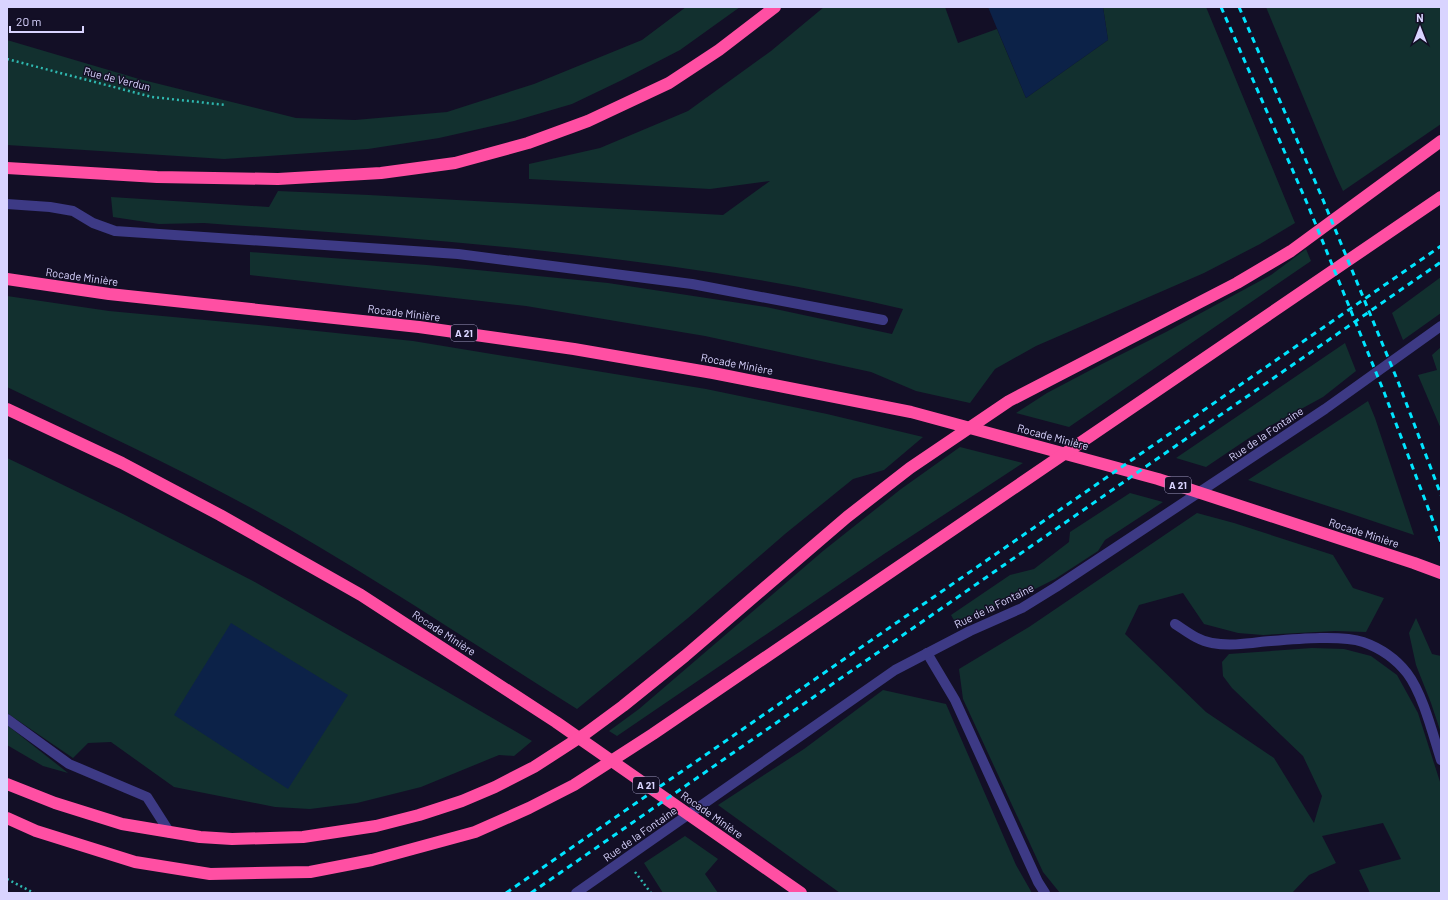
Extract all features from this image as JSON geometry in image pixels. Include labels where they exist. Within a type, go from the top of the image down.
[{"type":"highway","points":[[7,168],[157,178],[278,179],[381,173],[455,163],[528,143],[588,121],[669,83],[719,50],[775,7]]},
{"type":"highway","points":[[7,784],[89,814],[122,824],[170,833],[232,839],[303,837],[361,828],[419,815],[462,801],[495,787],[534,767],[585,734],[623,706],[685,656],[847,517],[910,468],[1009,401],[1237,283],[1290,251],[1441,141]]},
{"type":"highway","points":[[7,818],[36,831],[135,862],[210,874],[310,872],[372,860],[475,832],[529,808],[574,785],[653,734],[1441,197]]},
{"type":"highway","name":"Rocade Minière","points":[[7,279],[109,294],[419,327],[566,348],[713,373],[911,412],[1158,479],[1441,573]]},
{"type":"highway","name":"Rocade Minière","points":[[7,409],[122,463],[289,553],[374,603],[556,722],[801,893]]},
{"type":"lane","points":[[7,204],[50,207],[73,211],[93,223],[115,230],[458,254],[692,284],[883,320]]},
{"type":"lane","name":"Rue de la Fontaine","points":[[576,893],[895,670],[970,631],[1022,608],[1056,587],[1325,409],[1441,326]]},
{"type":"lane","points":[[1175,624],[1198,638],[1210,643],[1229,645],[1274,641],[1342,639],[1362,642],[1378,649],[1395,660],[1408,674],[1423,704],[1441,760]]},
{"type":"lane","points":[[927,653],[955,700],[1038,882],[1045,893]]},
{"type":"lane","points":[[7,719],[69,764],[147,797],[170,833]]},
{"type":"path","name":"Rue de Verdun","points":[[7,59],[152,97],[226,105]]},
{"type":"path","points":[[627,857],[640,879],[651,893]]},
{"type":"path","points":[[7,880],[34,893]]},
{"type":"green space","points":[[686,7],[740,7],[680,50],[572,104],[514,121],[439,138],[368,149],[224,159],[7,145],[7,40],[139,79],[296,118],[355,120],[447,112],[534,84],[642,40]]},
{"type":"green space","points":[[824,7],[945,7],[958,43],[997,29],[1026,98],[1108,40],[1103,7],[1206,7],[1295,223],[1260,244],[1204,273],[1036,346],[995,369],[970,403],[916,391],[871,372],[705,336],[526,306],[250,275],[250,252],[427,265],[608,283],[766,307],[892,334],[903,309],[817,290],[730,275],[555,252],[468,243],[204,223],[159,224],[113,217],[111,197],[269,207],[278,191],[723,215],[770,181],[710,189],[529,179],[529,164],[600,148],[688,111],[771,51]]},
{"type":"green space","points":[[1266,7],[1440,7],[1441,124],[1343,191]]},
{"type":"green space","points":[[1306,249],[1311,261],[1069,427],[1016,413],[1047,393],[1166,332],[1271,275]]},
{"type":"green space","points":[[1441,277],[1441,313],[1403,340],[1392,313]]},
{"type":"green space","points":[[7,296],[109,311],[413,341],[706,389],[827,414],[923,437],[884,470],[853,479],[785,534],[688,618],[577,709],[377,582],[296,533],[163,462],[7,387]]},
{"type":"green space","points":[[1345,343],[1356,371],[1323,397],[1252,436],[1206,467],[1176,458]]},
{"type":"green space","points":[[1441,347],[1441,429],[1418,375],[1437,370],[1432,355]]},
{"type":"green space","points":[[1368,401],[1414,535],[1248,480]]},
{"type":"green space","points":[[960,447],[1023,463],[884,554],[617,736],[609,731],[639,709],[823,551],[901,489]]},
{"type":"green space","points":[[7,458],[123,514],[253,581],[532,741],[514,756],[499,755],[421,787],[357,803],[310,809],[275,807],[174,787],[111,742],[88,743],[73,758],[7,713]]},
{"type":"green space","points":[[1130,493],[1163,502],[1105,540],[1098,551],[1055,579],[1019,597],[955,622],[951,615],[1010,575],[1034,569],[1069,542],[1070,532]]},
{"type":"green space","points":[[1197,513],[1234,523],[1333,555],[1353,588],[1384,598],[1366,632],[1335,631],[1263,635],[1238,633],[1204,624],[1183,593],[1139,605],[1125,634],[1206,712],[1274,758],[1314,823],[1322,796],[1303,756],[1232,688],[1223,676],[1222,662],[1229,654],[1312,648],[1344,649],[1371,656],[1397,675],[1418,713],[1441,785],[1441,893],[1370,893],[1359,870],[1401,859],[1383,823],[1322,836],[1336,863],[1309,875],[1292,893],[1060,893],[1043,872],[963,699],[959,669],[1029,627]]},
{"type":"green space","points":[[1416,618],[1432,654],[1441,656],[1441,733],[1416,665],[1409,633]]},
{"type":"green space","points":[[883,690],[946,704],[1016,865],[1032,893],[840,893],[718,805],[804,749]]},
{"type":"green space","points":[[7,725],[68,773],[43,766],[7,745]]},
{"type":"green space","points":[[685,836],[718,859],[705,874],[718,893],[663,893],[644,863]]},
{"type":"water","points":[[988,7],[1103,7],[1108,40],[1026,98]]},
{"type":"water","points":[[231,623],[348,695],[288,789],[174,715]]},
{"type":"railway","points":[[1221,7],[1307,203],[1384,392],[1441,542]]},
{"type":"railway","points":[[1239,7],[1321,195],[1399,384],[1441,495]]},
{"type":"railway","points":[[506,893],[1441,246]]},
{"type":"railway","points":[[531,893],[1441,262]]}]
